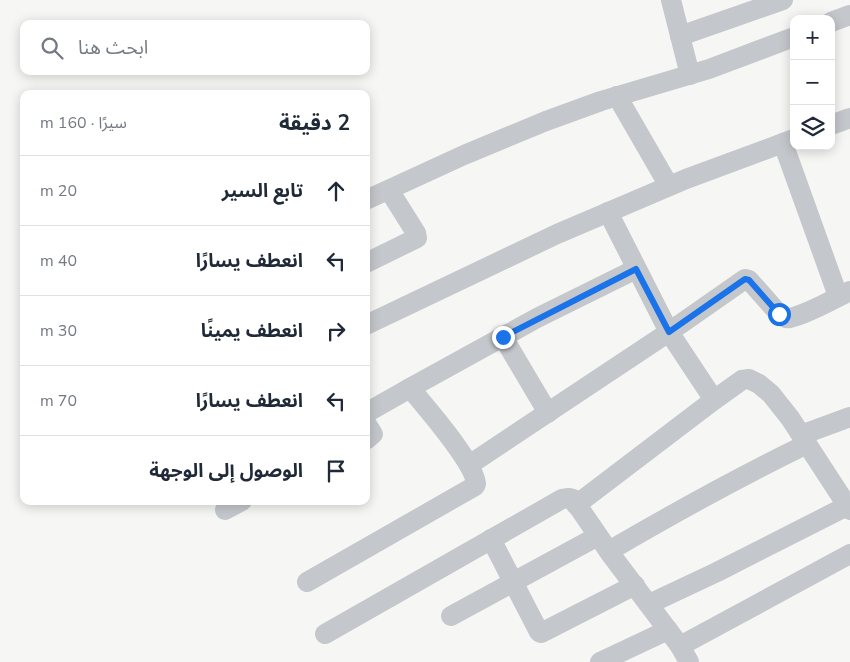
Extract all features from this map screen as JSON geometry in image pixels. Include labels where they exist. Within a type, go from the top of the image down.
[{"type":"street","points":[[671,0],[690,75]]},
{"type":"street","points":[[680,36],[783,0]]},
{"type":"street","points":[[370,198],[464,154],[510,136],[617,96],[690,75],[790,38]]},
{"type":"street","points":[[617,96],[669,186]]},
{"type":"street","points":[[835,124],[850,118]]},
{"type":"street","points":[[370,323],[556,234],[669,186],[788,141],[844,294],[797,315],[785,318],[779,314],[749,280],[745,279],[548,413],[468,464]]},
{"type":"street","points":[[370,261],[417,238],[416,233],[389,190]]},
{"type":"street","points":[[608,212],[669,332],[714,400]]},
{"type":"street","points":[[370,412],[503,337],[636,269]]},
{"type":"street","points":[[503,337],[548,413]]},
{"type":"street","points":[[576,505],[742,380],[749,379],[759,384],[771,394],[790,418],[848,508],[649,604]]},
{"type":"street","points":[[307,582],[475,486],[476,480],[468,464],[410,388]]},
{"type":"street","points":[[451,616],[514,582],[603,544],[702,497],[804,439],[850,417]]},
{"type":"street","points":[[326,634],[562,499],[569,498],[576,505],[684,654],[850,554]]},
{"type":"street","points":[[492,539],[541,633],[634,585]]},
{"type":"street","points":[[600,662],[668,630]]},
{"type":"route","points":[[503,337],[636,269],[669,332],[745,279],[749,280],[779,314]]}]
